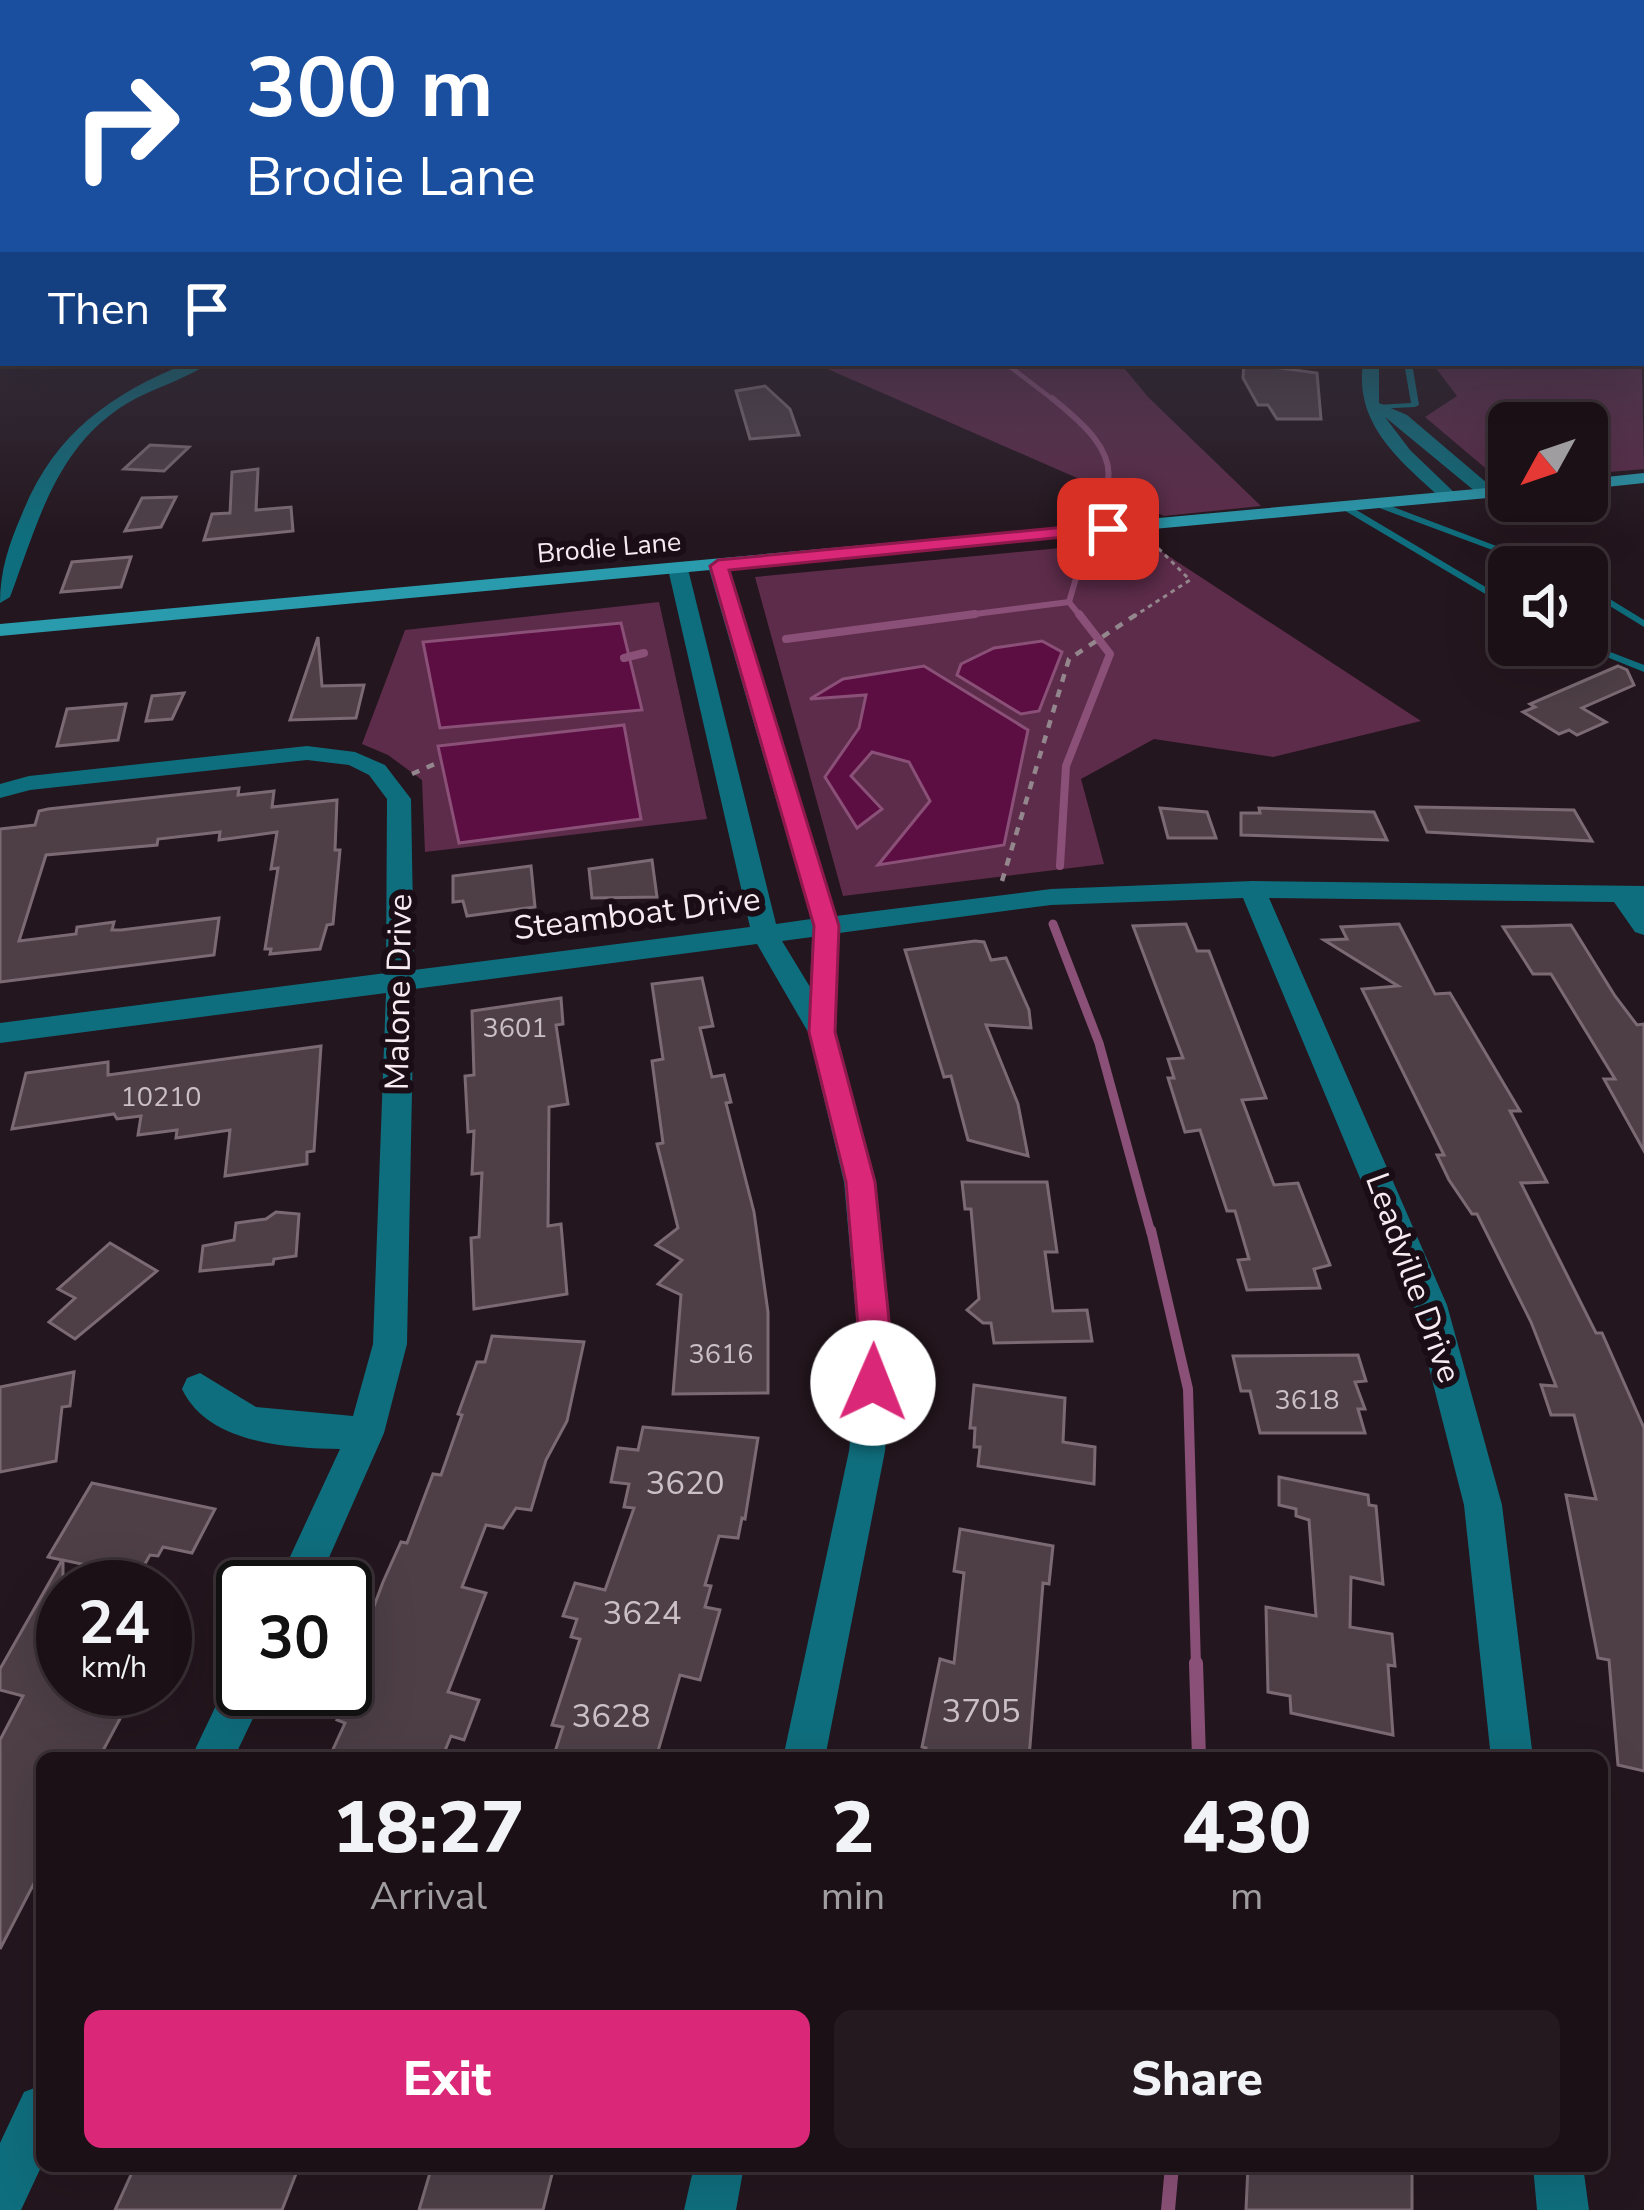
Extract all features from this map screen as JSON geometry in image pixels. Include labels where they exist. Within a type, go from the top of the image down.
[{"type":"main road","points":[[1608,482],[1644,478]]},
{"type":"main road","name":"Brodie Lane","points":[[0,630],[1488,493]]},
{"type":"street","points":[[0,597],[56,460],[83,429],[154,382],[194,366]]},
{"type":"street","points":[[1372,366],[1368,388],[1380,431],[1450,497]]},
{"type":"street","points":[[1377,407],[1401,418],[1488,493]]},
{"type":"street","points":[[718,566],[826,926],[822,1032]]},
{"type":"street","points":[[678,569],[765,934],[822,1032],[860,1182],[876,1350],[867,1450],[805,1752]]},
{"type":"street","name":"Malone Drive","points":[[0,791],[29,783],[307,753],[366,764],[391,782],[399,799],[400,980],[390,1344],[366,1433],[308,1560]]},
{"type":"street","name":"Steamboat Drive","points":[[0,1033],[1051,897],[1252,889],[1633,894]]},
{"type":"street","name":"Leadville Drive","points":[[1252,889],[1430,1305],[1452,1376],[1483,1505],[1511,1752]]},
{"type":"street","points":[[1633,894],[1644,926]]},
{"type":"street","points":[[200,1389],[218,1409],[241,1423],[269,1429],[366,1433]]},
{"type":"street","points":[[215,1752],[233,1716]]},
{"type":"street","points":[[0,2198],[36,2123]]},
{"type":"street","points":[[710,2210],[718,2172]]},
{"type":"street","points":[[1559,2172],[1564,2210]]},
{"type":"lane","points":[[1377,407],[1415,405],[1408,366]]},
{"type":"lane","points":[[1377,504],[1490,546]]},
{"type":"lane","points":[[1346,507],[1488,592]]},
{"type":"lane","points":[[1608,601],[1644,624]]},
{"type":"lane","points":[[1608,655],[1644,668]]},
{"type":"path","points":[[1002,881],[1069,659],[1190,580],[1157,550],[1150,535]]},
{"type":"path","points":[[412,774],[437,763]]},
{"type":"shaded area","points":[[821,366],[1122,366],[1148,397],[1261,506],[1164,516]]},
{"type":"shaded area","points":[[1434,366],[1642,366],[1644,469],[1608,472],[1608,402],[1488,402],[1488,470],[1425,417],[1457,396]]},
{"type":"shaded area","points":[[1144,540],[1421,721],[1273,757],[1154,739],[1081,779],[1104,864],[843,896],[755,577]]},
{"type":"shaded area","points":[[659,602],[707,819],[425,852],[422,780],[388,755],[362,744],[405,630]]},
{"type":"shaded area","points":[[621,623],[642,710],[440,728],[423,642]]},
{"type":"shaded area","points":[[1042,641],[1062,652],[1039,711],[1021,714],[957,675],[961,664],[994,648]]},
{"type":"shaded area","points":[[924,666],[1028,730],[1004,845],[878,865],[930,801],[909,762],[872,752],[851,776],[882,809],[857,828],[825,777],[859,728],[866,695],[810,699],[843,679]]},
{"type":"shaded area","points":[[624,725],[641,819],[459,843],[438,746]]},
{"type":"building","points":[[1244,366],[1317,373],[1321,419],[1277,419],[1268,405],[1258,405],[1243,378]]},
{"type":"building","points":[[765,386],[790,409],[799,435],[750,439],[736,391]]},
{"type":"building","points":[[150,445],[189,447],[164,471],[124,469]]},
{"type":"building","points":[[258,469],[256,510],[291,507],[293,531],[204,540],[212,514],[230,513],[232,472]]},
{"type":"building","points":[[176,497],[161,527],[125,531],[142,498]]},
{"type":"building","points":[[131,557],[121,587],[61,592],[72,562]]},
{"type":"building","points":[[318,637],[322,686],[364,685],[356,718],[290,720]]},
{"type":"building","points":[[1618,666],[1627,670],[1634,685],[1582,708],[1606,722],[1577,735],[1569,730],[1559,734],[1523,712],[1535,707],[1530,704]]},
{"type":"building","points":[[184,693],[172,719],[146,721],[152,696]]},
{"type":"building","points":[[126,704],[118,740],[57,746],[67,709]]},
{"type":"building","points":[[239,788],[238,795],[274,791],[272,807],[337,800],[335,850],[340,850],[333,924],[327,925],[320,949],[270,954],[271,949],[265,949],[278,868],[271,869],[277,832],[219,840],[220,832],[158,839],[157,845],[46,855],[19,941],[76,934],[77,927],[114,922],[112,930],[121,930],[219,918],[214,955],[0,982],[0,829],[35,825],[39,811],[48,809]]},
{"type":"building","points":[[1416,807],[1574,810],[1592,841],[1427,832]]},
{"type":"building","points":[[1160,808],[1207,812],[1216,838],[1168,838]]},
{"type":"building","points":[[1259,808],[1374,812],[1387,840],[1241,835],[1241,813],[1260,813]]},
{"type":"building","points":[[652,860],[657,897],[592,898],[589,869]]},
{"type":"building","points":[[531,866],[535,907],[467,916],[463,901],[453,902],[453,876]]},
{"type":"building","points":[[1186,924],[1197,951],[1209,951],[1266,1098],[1242,1100],[1274,1185],[1298,1183],[1330,1265],[1314,1269],[1320,1288],[1247,1290],[1238,1260],[1249,1259],[1235,1211],[1227,1211],[1200,1130],[1185,1132],[1168,1078],[1174,1078],[1168,1059],[1183,1058],[1133,926]]},
{"type":"building","points":[[1399,924],[1435,994],[1450,993],[1520,1111],[1510,1111],[1547,1182],[1521,1183],[1596,1333],[1602,1333],[1644,1428],[1644,1771],[1618,1765],[1609,1660],[1598,1658],[1566,1495],[1596,1499],[1574,1415],[1551,1415],[1541,1385],[1556,1386],[1531,1322],[1477,1214],[1472,1214],[1449,1180],[1437,1155],[1444,1155],[1362,989],[1398,986],[1324,940],[1347,939],[1341,927]]},
{"type":"building","points":[[1571,925],[1615,996],[1637,1025],[1644,1024],[1644,1151],[1604,1079],[1615,1079],[1551,974],[1533,974],[1503,927]]},
{"type":"building","points":[[984,942],[991,960],[1006,958],[1029,1010],[1031,1028],[986,1025],[1018,1104],[1028,1156],[968,1140],[951,1076],[944,1077],[905,950]]},
{"type":"building","points":[[702,978],[713,1026],[700,1028],[712,1077],[724,1075],[731,1102],[726,1103],[754,1212],[768,1312],[768,1393],[673,1394],[681,1295],[658,1284],[682,1260],[656,1245],[678,1228],[657,1144],[663,1143],[652,1061],[663,1059],[652,984]]},
{"type":"building","points":[[561,998],[563,1024],[556,1025],[568,1104],[549,1107],[548,1226],[561,1224],[567,1294],[474,1309],[471,1238],[479,1237],[482,1173],[472,1174],[474,1131],[468,1132],[465,1076],[474,1075],[472,1011]]},
{"type":"building","points":[[321,1046],[314,1151],[307,1152],[307,1164],[225,1176],[230,1130],[176,1138],[177,1130],[138,1135],[141,1116],[117,1119],[114,1114],[12,1129],[26,1073],[108,1062],[108,1075]]},
{"type":"building","points":[[962,1182],[1047,1182],[1057,1252],[1045,1252],[1053,1311],[1087,1310],[1092,1341],[994,1343],[991,1323],[983,1323],[967,1310],[979,1299],[971,1209],[965,1209]]},
{"type":"building","points":[[276,1212],[299,1214],[296,1256],[274,1259],[273,1264],[200,1271],[203,1246],[234,1240],[236,1223],[266,1219]]},
{"type":"building","points":[[110,1243],[157,1271],[75,1339],[49,1322],[75,1298],[58,1289]]},
{"type":"building","points":[[492,1336],[584,1342],[567,1421],[546,1460],[531,1510],[516,1508],[503,1528],[486,1525],[462,1587],[486,1593],[448,1692],[479,1700],[464,1740],[451,1736],[444,1752],[332,1752],[345,1723],[337,1720],[339,1716],[372,1716],[372,1612],[401,1542],[407,1543],[433,1474],[441,1475],[477,1362],[485,1362]]},
{"type":"building","points":[[1358,1355],[1366,1381],[1355,1382],[1365,1409],[1358,1409],[1365,1433],[1260,1433],[1250,1391],[1241,1391],[1233,1356]]},
{"type":"building","points":[[74,1372],[70,1406],[62,1407],[56,1461],[0,1472],[0,1387]]},
{"type":"building","points":[[974,1385],[1065,1398],[1063,1442],[1095,1447],[1094,1484],[978,1466],[980,1447],[974,1447],[975,1428],[970,1428]]},
{"type":"building","points":[[643,1427],[758,1438],[745,1519],[738,1538],[719,1536],[705,1585],[711,1586],[705,1607],[720,1610],[700,1680],[680,1675],[658,1752],[555,1752],[563,1727],[552,1725],[580,1639],[571,1637],[577,1619],[563,1616],[575,1583],[605,1590],[634,1508],[624,1507],[629,1484],[611,1482],[618,1448],[638,1450]]},
{"type":"building","points":[[1279,1477],[1368,1495],[1369,1505],[1376,1506],[1383,1584],[1351,1577],[1350,1627],[1392,1634],[1395,1666],[1388,1665],[1393,1735],[1291,1713],[1290,1696],[1268,1692],[1266,1607],[1316,1616],[1309,1520],[1296,1516],[1296,1509],[1279,1505]]},
{"type":"building","points":[[92,1483],[215,1509],[192,1553],[163,1547],[158,1556],[150,1555],[147,1560],[48,1557]]},
{"type":"building","points":[[960,1529],[1053,1546],[1049,1584],[1043,1583],[1029,1752],[926,1752],[922,1747],[940,1659],[954,1663],[964,1573],[954,1571]]},
{"type":"building","points":[[36,1606],[36,1716],[122,1716],[102,1752],[36,1752],[36,1880],[0,1949],[0,1740],[23,1696],[0,1690],[0,1669]]},
{"type":"building","points":[[132,2172],[297,2172],[282,2210],[115,2210]]},
{"type":"building","points":[[430,2172],[552,2172],[543,2210],[419,2210]]},
{"type":"building","points":[[1248,2172],[1412,2174],[1412,2210],[1246,2210]]},
{"type":"waterway","points":[[1009,366],[1055,401]]},
{"type":"waterway","points":[[1052,398],[1092,436],[1106,459],[1107,485],[1092,521]]},
{"type":"waterway","points":[[1069,602],[1086,544]]},
{"type":"waterway","points":[[962,616],[1069,602]]},
{"type":"waterway","points":[[1069,602],[1081,617]]},
{"type":"waterway","points":[[962,616],[975,614]]},
{"type":"waterway","points":[[1060,866],[1066,766],[1110,654],[1079,614]]},
{"type":"waterway","points":[[786,639],[962,616]]},
{"type":"waterway","points":[[952,617],[962,616]]},
{"type":"waterway","points":[[624,658],[644,653]]},
{"type":"waterway","points":[[1053,924],[1099,1043],[1151,1233]]},
{"type":"waterway","points":[[1151,1230],[1188,1389],[1196,1666]]},
{"type":"waterway","points":[[1196,1663],[1199,1752]]},
{"type":"waterway","points":[[1168,2210],[1171,2172]]},
{"type":"route","points":[[873,1383],[876,1350],[860,1182],[822,1032],[826,926],[718,566],[1108,529]]}]
